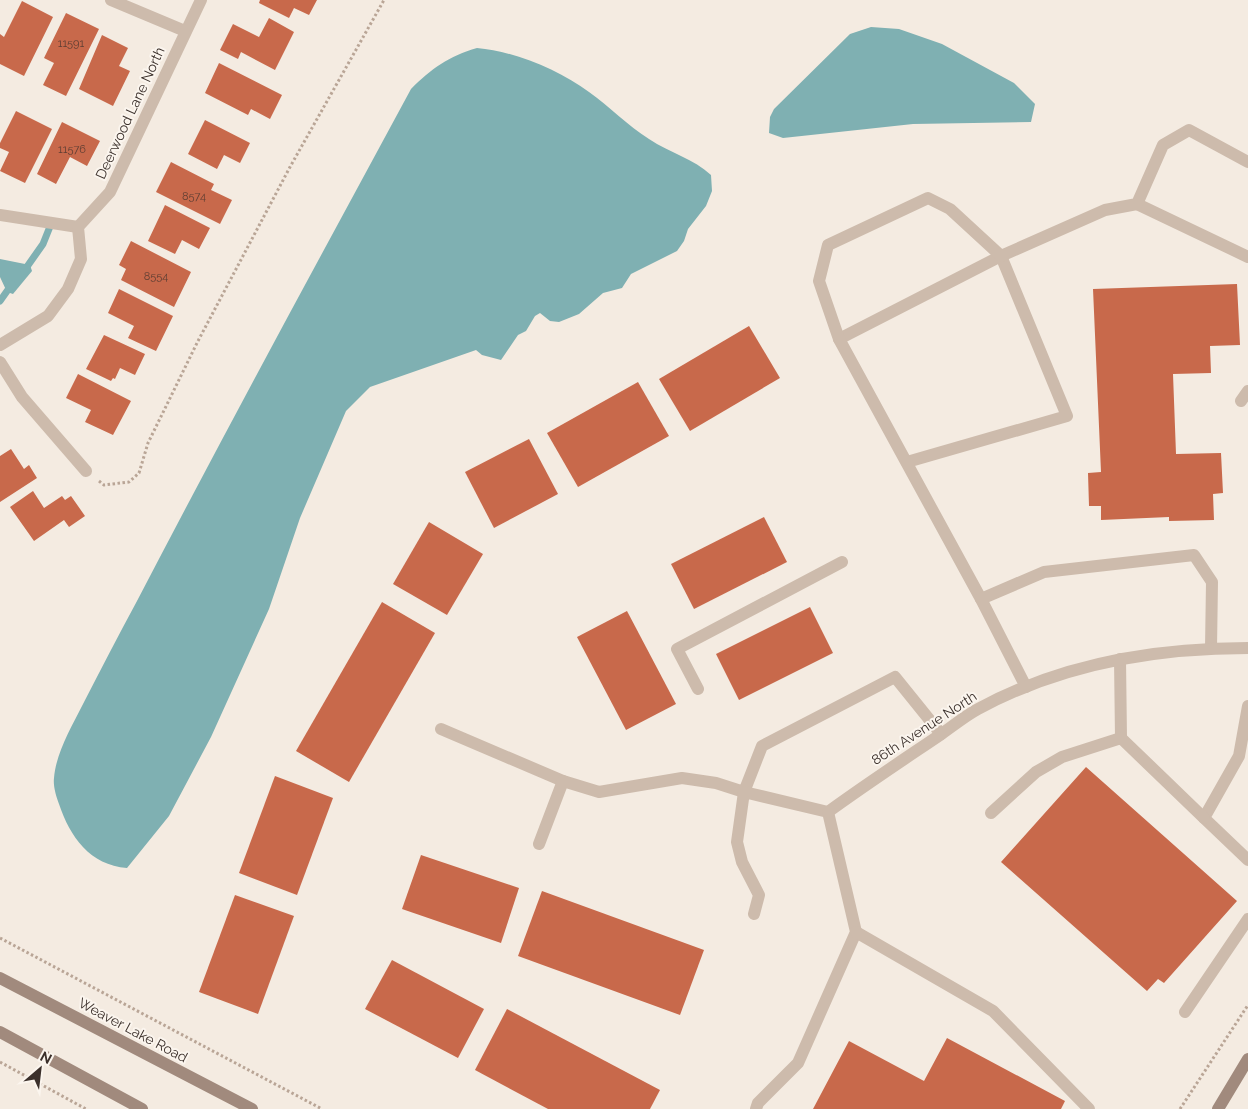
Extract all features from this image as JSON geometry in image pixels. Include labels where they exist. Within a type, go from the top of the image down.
[{"type":"main road","name":"Weaver Lake Road","points":[[0,978],[252,1109]]},
{"type":"main road","points":[[0,1032],[142,1109]]},
{"type":"main road","points":[[1218,1109],[1248,1059]]},
{"type":"street","points":[[111,0],[185,31]]},
{"type":"street","name":"Deerwood Lane North","points":[[78,227],[110,192],[200,0]]},
{"type":"street","points":[[1137,204],[1163,146],[1189,130],[1248,162]]},
{"type":"street","points":[[907,462],[1067,416],[1001,256],[950,209],[928,198],[828,245],[819,282],[839,339],[981,599],[1026,686]]},
{"type":"street","points":[[839,339],[1001,256],[1105,210],[1137,204],[1248,258]]},
{"type":"street","points":[[0,215],[78,227],[81,259],[68,289],[48,316],[0,345]]},
{"type":"street","points":[[0,362],[22,397],[60,444],[86,471]]},
{"type":"street","points":[[981,599],[1044,572],[1194,555],[1212,582],[1212,648]]},
{"type":"street","points":[[698,689],[676,649],[842,562]]},
{"type":"street","name":"86th Avenue North","points":[[828,812],[977,709],[1026,686],[1068,671],[1148,654],[1212,648],[1248,648]]},
{"type":"street","points":[[1120,659],[1121,738],[1248,860]]},
{"type":"street","points":[[754,914],[759,895],[742,862],[737,842],[744,792],[762,746],[895,677],[942,734]]},
{"type":"street","points":[[1204,818],[1239,756],[1248,706]]},
{"type":"street","points":[[441,729],[563,782],[599,792],[682,778],[716,783],[744,792],[828,812],[856,932],[798,1063],[758,1103],[756,1109]]},
{"type":"street","points":[[991,813],[1036,772],[1062,757],[1121,738]]},
{"type":"street","points":[[539,844],[563,782]]},
{"type":"street","points":[[1185,1012],[1248,919]]},
{"type":"street","points":[[856,932],[993,1011],[1089,1109]]},
{"type":"path","points":[[86,471],[104,485],[130,482],[139,473],[148,443],[198,341],[290,167],[384,0]]},
{"type":"path","points":[[0,938],[322,1109]]},
{"type":"path","points":[[1180,1109],[1248,1005]]},
{"type":"path","points":[[0,1062],[86,1109]]},
{"type":"water","points":[[871,27],[899,29],[942,44],[1014,83],[1035,104],[1031,122],[913,124],[783,138],[769,133],[770,117],[774,109],[850,34]]},
{"type":"water","points":[[477,48],[521,57],[564,76],[589,92],[641,134],[704,169],[711,175],[712,191],[706,206],[688,229],[684,241],[677,251],[631,274],[622,288],[603,293],[579,314],[559,322],[550,321],[540,313],[535,316],[526,331],[518,335],[501,360],[482,355],[476,350],[370,387],[346,411],[300,518],[269,609],[211,737],[169,816],[127,868],[114,866],[102,861],[83,847],[69,828],[54,788],[55,769],[73,723],[204,473],[411,89],[441,64]]},
{"type":"water","points":[[0,259],[30,265],[32,271],[13,294],[7,292],[0,277]]},
{"type":"building","points":[[260,0],[317,0],[309,15],[294,8],[289,18],[259,3]]},
{"type":"building","points":[[22,1],[53,17],[24,76],[0,64],[0,34],[4,37]]},
{"type":"building","points":[[66,13],[99,29],[66,96],[43,85],[54,63],[44,58]]},
{"type":"building","points":[[269,18],[294,32],[275,70],[241,52],[238,59],[220,50],[233,24],[259,37]]},
{"type":"building","points":[[102,35],[128,48],[119,66],[130,71],[113,106],[79,89]]},
{"type":"building","points":[[219,63],[282,95],[270,119],[251,109],[248,115],[205,93]]},
{"type":"building","points":[[16,111],[52,129],[25,183],[0,171],[9,152],[0,148],[0,143]]},
{"type":"building","points":[[205,120],[250,143],[240,163],[224,155],[217,169],[188,154]]},
{"type":"building","points":[[62,122],[100,141],[87,166],[70,157],[56,184],[37,174]]},
{"type":"building","points":[[171,162],[214,184],[211,190],[232,200],[220,224],[156,192]]},
{"type":"building","points":[[165,205],[210,228],[199,249],[182,240],[175,254],[148,241]]},
{"type":"building","points":[[131,241],[191,272],[174,307],[121,280],[126,269],[119,265]]},
{"type":"building","points":[[1237,284],[1240,345],[1210,346],[1211,373],[1173,374],[1176,454],[1221,453],[1223,493],[1213,494],[1214,520],[1169,521],[1169,517],[1101,520],[1101,506],[1089,506],[1088,473],[1101,472],[1093,289]]},
{"type":"building","points":[[119,289],[173,316],[156,351],[128,338],[134,326],[108,313]]},
{"type":"building","points":[[749,326],[780,378],[690,431],[659,379]]},
{"type":"building","points":[[104,335],[145,354],[135,375],[120,368],[115,379],[113,378],[111,381],[86,369]]},
{"type":"building","points":[[78,374],[131,401],[113,435],[85,422],[91,410],[66,398]]},
{"type":"building","points":[[638,382],[669,436],[578,487],[547,433]]},
{"type":"building","points":[[529,439],[558,494],[494,528],[465,472]]},
{"type":"building","points":[[11,449],[24,469],[29,465],[37,478],[0,502],[0,456]]},
{"type":"building","points":[[33,491],[44,508],[62,496],[65,500],[71,496],[85,516],[69,527],[64,520],[34,541],[10,507]]},
{"type":"building","points":[[764,517],[787,562],[694,609],[671,564]]},
{"type":"building","points":[[429,522],[483,554],[447,615],[393,584]]},
{"type":"building","points":[[382,602],[435,633],[349,782],[296,751]]},
{"type":"building","points":[[810,607],[833,653],[739,700],[716,654]]},
{"type":"building","points":[[627,611],[676,704],[626,730],[577,637]]},
{"type":"building","points":[[1086,767],[1237,901],[1164,983],[1158,979],[1147,991],[1001,862]]},
{"type":"building","points":[[275,776],[333,798],[297,895],[239,873]]},
{"type":"building","points":[[421,855],[519,888],[501,943],[402,909]]},
{"type":"building","points":[[542,891],[704,950],[680,1015],[518,956]]},
{"type":"building","points":[[235,895],[294,916],[258,1014],[199,992]]},
{"type":"building","points":[[392,960],[484,1009],[458,1058],[365,1009]]},
{"type":"building","points":[[507,1009],[660,1090],[650,1109],[548,1109],[475,1070]]},
{"type":"building","points":[[947,1038],[1065,1101],[1061,1109],[813,1109],[849,1041],[924,1081]]},
{"type":"waterway","points":[[24,271],[43,244],[51,224]]},
{"type":"waterway","points":[[0,301],[12,284]]}]
